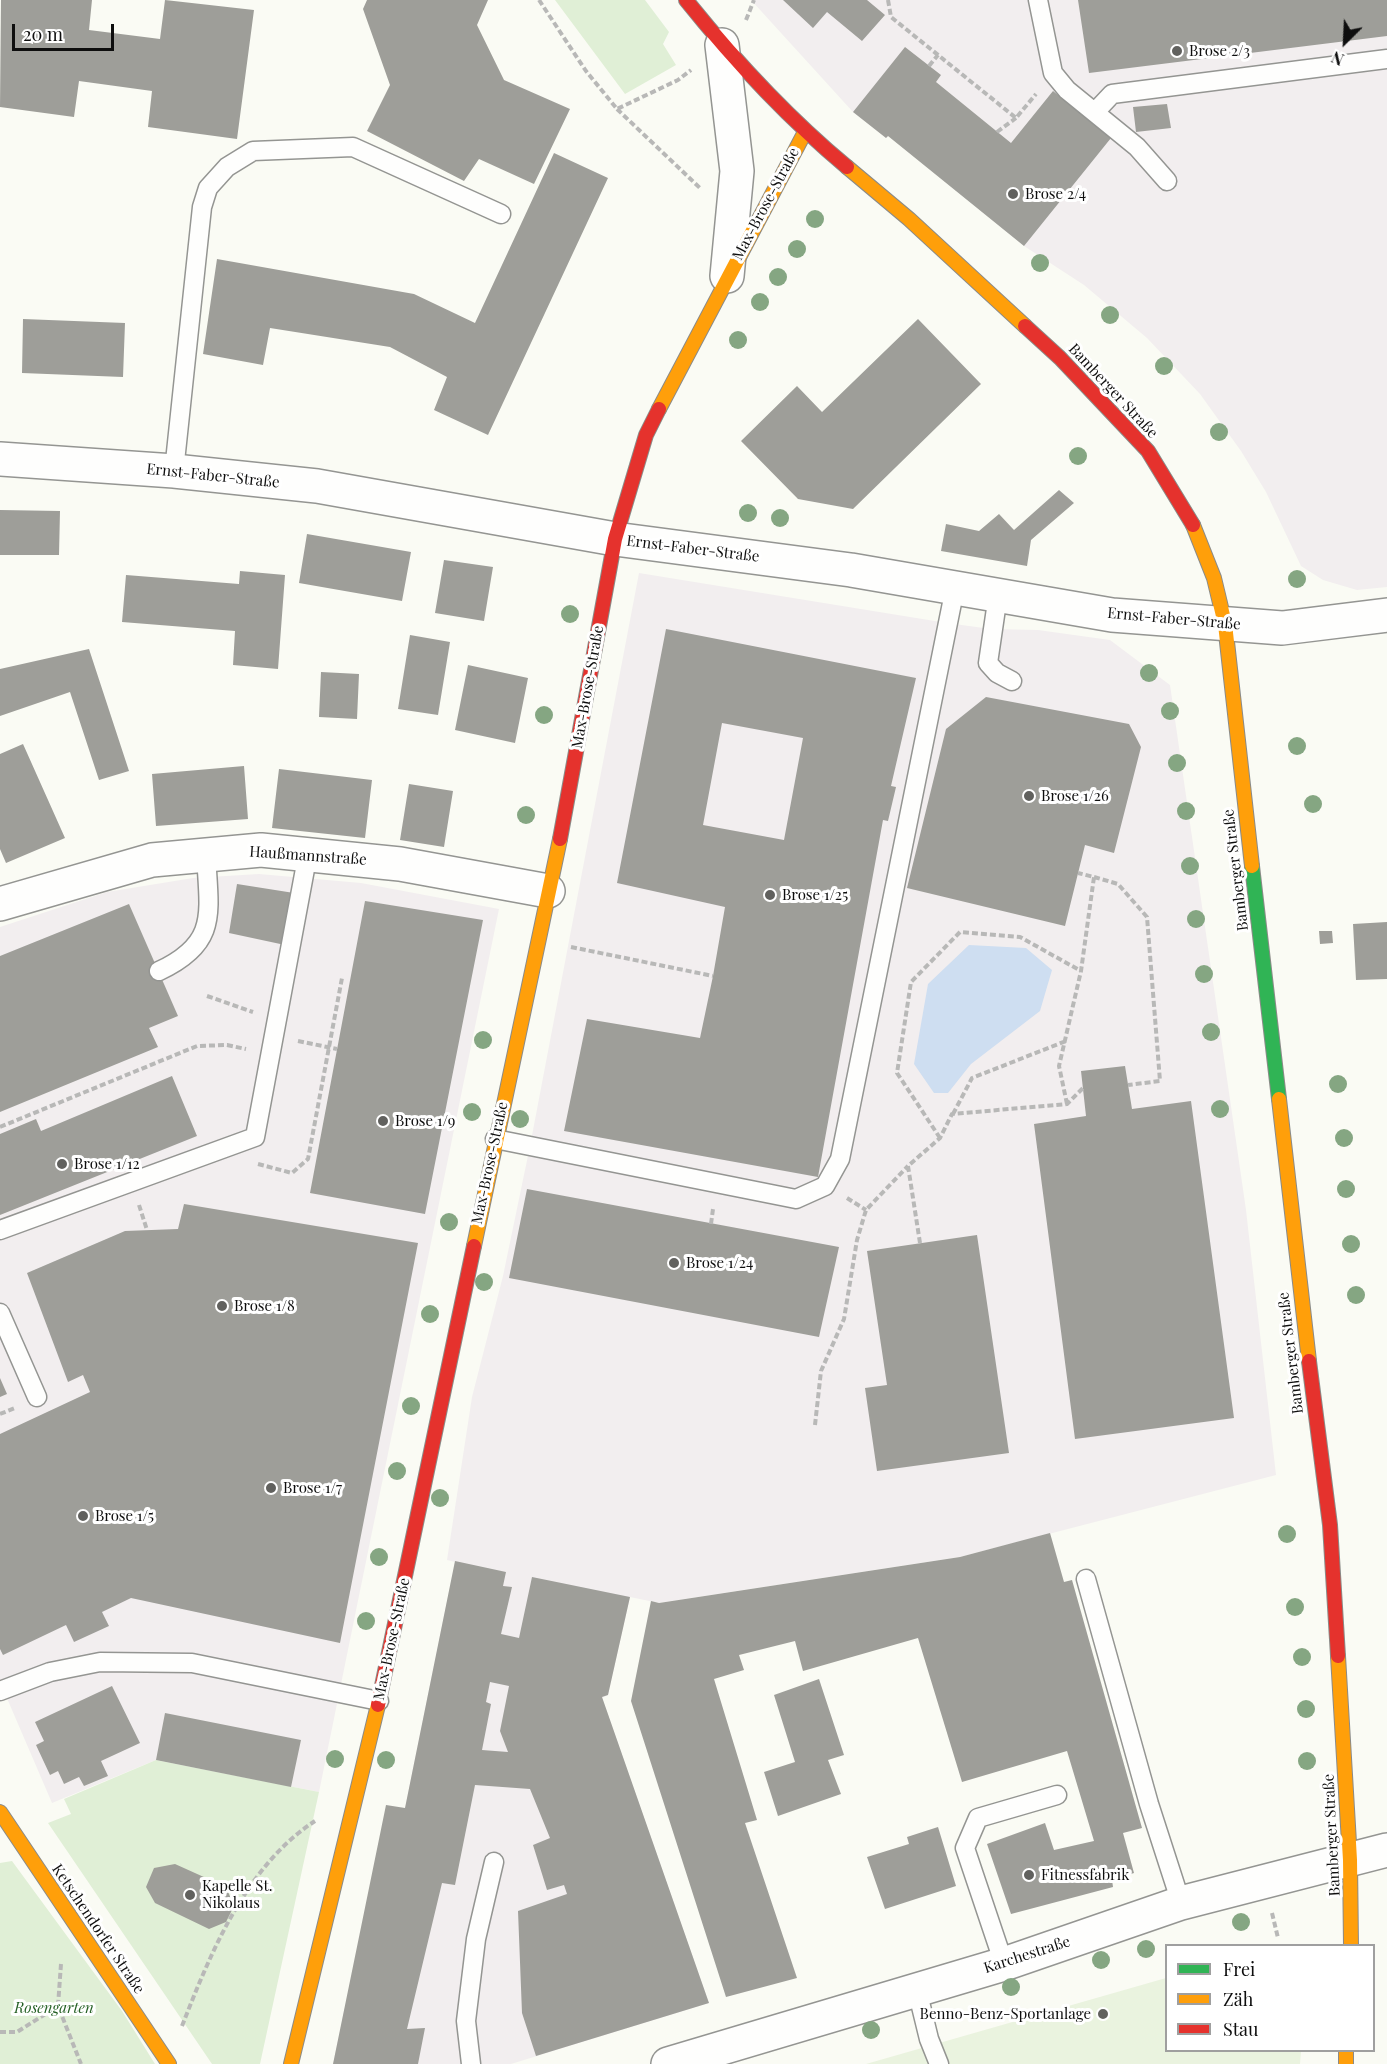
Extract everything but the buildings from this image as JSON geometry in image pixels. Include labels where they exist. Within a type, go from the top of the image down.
[{"type":"street","name":"Bamberger Straße","points":[[686,0],[722,45],[805,132],[909,219],[1060,358],[1148,451],[1191,519],[1214,578],[1225,624],[1304,1324],[1330,1524],[1350,1860],[1351,1944]]},
{"type":"street","name":"Max-Brose-Straße","points":[[722,45],[736,171],[727,276]]},
{"type":"street","name":"Max-Brose-Straße","points":[[291,2064],[379,1701],[548,891],[615,539],[628,490],[646,435],[727,276],[805,132]]},
{"type":"street","name":"Ernst-Faber-Straße","points":[[0,459],[174,471],[317,486],[615,539],[851,570],[1112,615],[1282,628],[1387,615]]},
{"type":"street","name":"Haußmannstraße","points":[[0,904],[152,860],[261,850],[400,864],[548,891]]},
{"type":"street","name":"Ketschendorfer Straße","points":[[2,1819],[169,2064]]},
{"type":"street","name":"Karchestraße","points":[[668,2064],[1004,1964],[1181,1903],[1387,1850]]},
{"type":"lane","points":[[1038,0],[1053,73],[1067,90],[1137,147],[1167,181]]},
{"type":"lane","points":[[1095,112],[1112,94],[1387,59]]},
{"type":"lane","points":[[174,471],[202,207],[208,188],[227,167],[253,152],[353,147],[501,214]]},
{"type":"lane","points":[[495,1139],[796,1199],[825,1186],[840,1160],[955,588]]},
{"type":"lane","points":[[998,595],[988,663],[997,673],[1012,681]]},
{"type":"lane","points":[[0,1230],[255,1137],[308,854]]},
{"type":"lane","points":[[159,971],[192,952],[203,936],[209,914],[206,855]]},
{"type":"lane","points":[[0,1313],[37,1397]]},
{"type":"lane","points":[[1086,1579],[1142,1782],[1181,1903]]},
{"type":"lane","points":[[0,1691],[50,1672],[100,1662],[192,1663],[379,1701]]},
{"type":"lane","points":[[1004,1964],[965,1848],[978,1818],[1057,1795]]},
{"type":"lane","points":[[471,2064],[466,2021],[476,1939],[494,1862]]},
{"type":"lane","points":[[917,1990],[929,2039],[939,2064]]},
{"type":"path","points":[[539,0],[586,71],[617,108],[732,219]]},
{"type":"path","points":[[888,0],[891,17],[1016,118]]},
{"type":"path","points":[[617,108],[678,80],[722,45]]},
{"type":"path","points":[[928,66],[938,55]]},
{"type":"path","points":[[997,132],[1016,118],[1053,73]]},
{"type":"path","points":[[1078,873],[1118,884],[1147,917],[1160,1081],[1128,1085]]},
{"type":"path","points":[[1067,1104],[1059,1066],[1081,971],[1094,877]]},
{"type":"path","points":[[940,1138],[897,1073],[911,982],[960,932],[1020,937],[1081,971]]},
{"type":"path","points":[[538,940],[713,976]]},
{"type":"path","points":[[211,1153],[292,1173],[308,1159],[342,978]]},
{"type":"path","points":[[207,996],[240,1009],[277,1017]]},
{"type":"path","points":[[292,1040],[337,1049]]},
{"type":"path","points":[[815,1425],[821,1371],[844,1319],[857,1240],[866,1210],[908,1166],[940,1138],[972,1078],[1066,1041]]},
{"type":"path","points":[[0,1127],[197,1046],[227,1045],[243,1048]]},
{"type":"path","points":[[952,1114],[1067,1104],[1083,1088]]},
{"type":"path","points":[[908,1166],[920,1243]]},
{"type":"path","points":[[711,1224],[714,1207]]},
{"type":"path","points":[[181,2029],[208,1960],[255,1880],[280,1850],[312,1823],[358,1795]]},
{"type":"path","points":[[62,1959],[58,2006],[81,2064]]},
{"type":"path","points":[[0,2032],[17,2032],[58,2006]]},
{"type":"shaded area","points":[[751,0],[1387,0],[1387,587],[1357,590],[1323,580],[1301,566],[1266,492],[1241,451],[1200,394],[1147,338],[1084,285],[1024,246],[889,136],[886,138],[853,112]]},
{"type":"shaded area","points":[[639,573],[947,623],[991,629],[1038,630],[1110,640],[1170,685],[1246,1210],[1276,1475],[960,1557],[659,1603],[630,1597],[608,1695],[602,1698],[709,2003],[511,2064],[333,2064],[374,1870],[405,1808],[455,1562],[447,1560],[472,1397],[503,1276],[530,1146]]},
{"type":"shaded area","points":[[259,874],[361,883],[499,909],[319,1792],[156,1760],[52,1803],[0,1682],[0,927],[107,892],[193,878]]},
{"type":"green space","points":[[555,0],[645,0],[669,32],[663,44],[676,65],[625,94]]},
{"type":"green space","points":[[156,1760],[319,1792],[260,2064],[212,2064],[48,1823],[71,1814],[64,1799]]},
{"type":"green space","name":"Rosengarten","points":[[12,1861],[122,2011],[155,2064],[0,2064],[0,1863]]},
{"type":"green space","name":"Benno-Benz-Sportanlage","points":[[1165,1978],[1165,2052],[1301,2052],[1300,2064],[866,2064]]},
{"type":"water","points":[[969,945],[1026,948],[1052,970],[1040,1011],[971,1064],[948,1093],[934,1093],[914,1064],[928,984]]},
{"type":"traffic: fast","points":[[1252,866],[1279,1099]]},
{"type":"traffic: slow","points":[[659,409],[805,132]]},
{"type":"traffic: slow","points":[[847,167],[909,219],[1025,326]]},
{"type":"traffic: slow","points":[[1193,525],[1214,578],[1225,624],[1252,866]]},
{"type":"traffic: slow","points":[[474,1246],[560,839]]},
{"type":"traffic: slow","points":[[1279,1099],[1309,1361]]},
{"type":"traffic: slow","points":[[1338,1656],[1350,1860],[1351,1944]]},
{"type":"traffic: slow","points":[[291,2064],[378,1705]]},
{"type":"traffic: slow","points":[[0,1812],[169,2064]]},
{"type":"traffic: slow","points":[[1346,2052],[1346,2064]]},
{"type":"traffic: jam","points":[[686,0],[762,88],[847,167]]},
{"type":"traffic: jam","points":[[1025,326],[1060,358],[1148,451],[1193,525]]},
{"type":"traffic: jam","points":[[560,839],[615,539],[646,435],[659,409]]},
{"type":"traffic: jam","points":[[378,1705],[474,1246]]},
{"type":"traffic: jam","points":[[1309,1361],[1330,1525],[1338,1656]]},
{"type":"place","name":"Brose 2/3","points":[[1177,51]]},
{"type":"place","name":"Brose 2/4","points":[[1013,194]]},
{"type":"place","name":"Brose 1/26","points":[[1029,796]]},
{"type":"place","name":"Brose 1/25","points":[[770,895]]},
{"type":"place","name":"Brose 1/9","points":[[383,1121]]},
{"type":"place","name":"Brose 1/12","points":[[62,1164]]},
{"type":"place","name":"Brose 1/24","points":[[674,1263]]},
{"type":"place","name":"Brose 1/8","points":[[222,1306]]},
{"type":"place","name":"Brose 1/7","points":[[271,1488]]},
{"type":"place","name":"Brose 1/5","points":[[83,1516]]},
{"type":"place","name":"Fitnessfabrik","points":[[1029,1875]]},
{"type":"place","name":"Kapelle St. Nikolaus","points":[[190,1895]]},
{"type":"place","name":"Benno-Benz-Sportanlage","points":[[1103,2014]]}]
